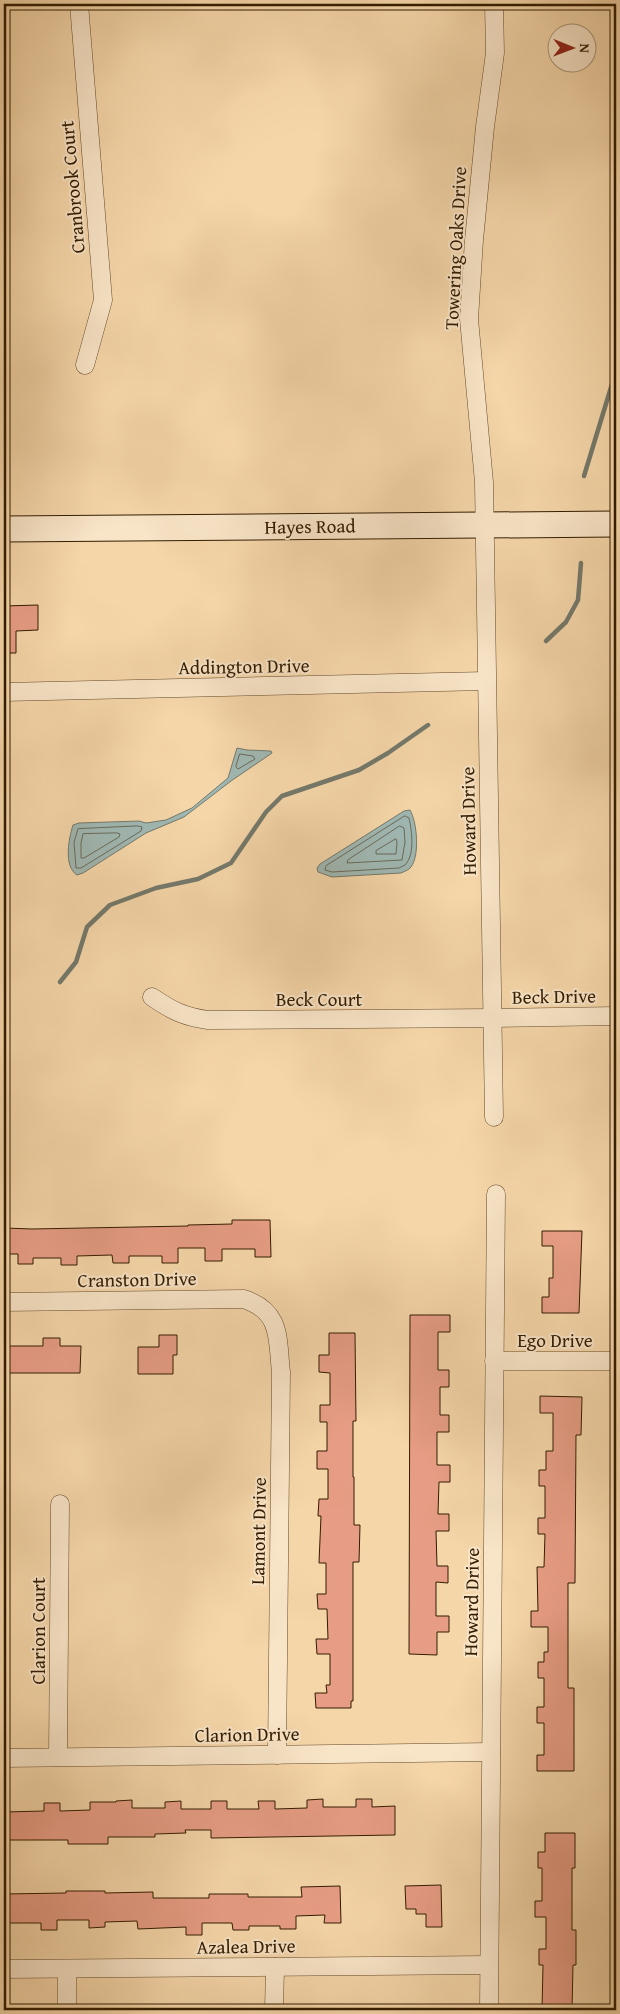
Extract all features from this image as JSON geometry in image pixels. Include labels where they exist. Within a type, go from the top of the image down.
[{"type":"street","name":"Cranbrook Court","points":[[79,4],[104,300],[85,365]]},
{"type":"street","name":"Towering Oaks Drive","points":[[484,524],[484,482],[470,319],[474,230],[495,53],[494,4]]},
{"type":"street","name":"Howard Drive","points":[[484,524],[494,1117]]},
{"type":"street","name":"Hayes Road","points":[[4,529],[616,524]]},
{"type":"street","name":"Addington Drive","points":[[4,692],[486,681]]},
{"type":"street","name":"Beck Court","points":[[152,997],[174,1012],[190,1018],[208,1020],[493,1018]]},
{"type":"street","name":"Beck Drive","points":[[493,1018],[616,1016]]},
{"type":"street","name":"Howard Drive","points":[[489,2010],[496,1194]]},
{"type":"street","name":"Cranston Drive","points":[[4,1302],[244,1299],[258,1304],[267,1310]]},
{"type":"street","name":"Lamont Drive","points":[[267,1310],[275,1322],[281,1372],[277,1755]]},
{"type":"street","name":"Ego Drive","points":[[494,1361],[616,1361]]},
{"type":"street","name":"Clarion Court","points":[[58,1758],[60,1504]]},
{"type":"street","name":"Clarion Drive","points":[[4,1758],[491,1752]]},
{"type":"street","name":"Azalea Drive","points":[[4,1969],[489,1965]]},
{"type":"street","points":[[274,2010],[275,1967]]},
{"type":"street","points":[[67,1969],[67,2010]]},
{"type":"water","points":[[237,748],[271,751],[272,753],[184,817],[146,833],[83,873],[77,875],[73,871],[68,851],[73,825],[79,823],[139,821],[146,823],[166,820],[192,808],[228,778]]},
{"type":"water","points":[[410,810],[416,830],[416,855],[409,869],[401,873],[332,877],[318,872],[317,868],[320,864],[404,811]]},
{"type":"building","points":[[38,605],[38,630],[16,631],[16,653],[4,653],[4,606]]},
{"type":"building","points":[[232,1220],[270,1220],[271,1257],[255,1257],[255,1249],[222,1249],[222,1261],[205,1261],[205,1248],[178,1248],[178,1263],[162,1263],[162,1256],[129,1256],[129,1263],[113,1263],[112,1255],[77,1256],[77,1265],[61,1265],[61,1258],[33,1258],[33,1264],[18,1264],[18,1254],[4,1254],[4,1228],[188,1226],[232,1224]]},
{"type":"building","points":[[542,1231],[582,1231],[579,1313],[542,1313],[542,1297],[549,1297],[549,1278],[553,1278],[553,1246],[542,1246]]},
{"type":"building","points":[[410,1315],[450,1315],[450,1332],[438,1332],[438,1370],[449,1370],[449,1387],[440,1387],[440,1415],[449,1415],[449,1432],[437,1432],[437,1465],[450,1465],[450,1482],[439,1482],[438,1514],[449,1514],[449,1531],[436,1531],[437,1566],[448,1566],[448,1583],[436,1582],[436,1616],[449,1616],[449,1632],[437,1632],[437,1655],[409,1654]]},
{"type":"building","points":[[329,1333],[355,1333],[356,1421],[353,1421],[354,1525],[360,1525],[359,1562],[353,1562],[353,1701],[351,1701],[351,1708],[316,1708],[315,1693],[327,1693],[326,1685],[330,1685],[330,1654],[317,1654],[316,1639],[328,1639],[327,1609],[318,1609],[317,1594],[326,1594],[326,1563],[319,1563],[321,1516],[318,1516],[319,1499],[328,1499],[328,1469],[317,1469],[317,1451],[327,1451],[327,1422],[320,1422],[320,1405],[330,1405],[330,1373],[319,1372],[319,1355],[329,1355]]},
{"type":"building","points":[[159,1335],[177,1335],[177,1355],[173,1355],[173,1374],[138,1374],[138,1347],[159,1347]]},
{"type":"building","points":[[43,1338],[60,1338],[60,1346],[81,1346],[80,1373],[4,1373],[4,1346],[43,1346]]},
{"type":"building","points":[[540,1396],[582,1397],[581,1435],[576,1435],[575,1583],[568,1583],[568,1688],[574,1688],[574,1771],[537,1771],[537,1755],[544,1755],[544,1723],[537,1723],[537,1707],[544,1707],[544,1678],[538,1678],[538,1662],[544,1662],[544,1652],[548,1652],[548,1627],[531,1627],[531,1611],[538,1611],[537,1567],[544,1567],[545,1534],[538,1534],[538,1518],[545,1518],[545,1486],[539,1486],[539,1470],[546,1470],[546,1451],[553,1451],[553,1413],[540,1413]]},
{"type":"building","points":[[323,1799],[323,1807],[356,1807],[356,1799],[372,1799],[372,1807],[395,1806],[395,1835],[211,1838],[211,1830],[185,1830],[186,1833],[155,1834],[155,1837],[108,1837],[108,1844],[68,1844],[68,1840],[4,1840],[4,1812],[44,1811],[44,1803],[60,1803],[60,1811],[90,1810],[90,1802],[132,1800],[132,1808],[165,1808],[165,1802],[181,1801],[181,1809],[211,1809],[211,1801],[227,1801],[227,1809],[259,1809],[258,1801],[275,1801],[275,1809],[307,1808],[307,1800]]},
{"type":"building","points":[[545,1833],[575,1833],[575,1868],[572,1868],[572,1930],[576,1930],[576,1965],[573,1965],[572,2010],[542,2010],[543,1965],[539,1965],[539,1949],[546,1949],[546,1917],[535,1917],[535,1901],[542,1901],[542,1868],[538,1868],[538,1852],[545,1852]]},
{"type":"building","points":[[441,1885],[442,1927],[426,1927],[426,1914],[416,1914],[416,1909],[406,1909],[405,1886]]},
{"type":"building","points":[[340,1886],[341,1923],[324,1923],[325,1915],[296,1916],[296,1929],[280,1929],[280,1926],[249,1926],[249,1930],[233,1930],[232,1923],[202,1923],[202,1935],[186,1935],[186,1927],[138,1929],[137,1921],[105,1922],[105,1927],[89,1928],[89,1920],[57,1920],[57,1930],[41,1930],[41,1923],[4,1923],[4,1894],[105,1891],[105,1893],[153,1892],[153,1898],[209,1898],[209,1894],[248,1894],[248,1897],[302,1897],[301,1887]]},
{"type":"waterway","points":[[584,476],[616,371]]},
{"type":"waterway","points":[[546,641],[566,622],[578,600],[581,563]]},
{"type":"waterway","points":[[60,982],[76,962],[87,927],[110,905],[156,888],[198,879],[231,863],[266,812],[282,796],[359,770],[388,753],[428,725]]}]
